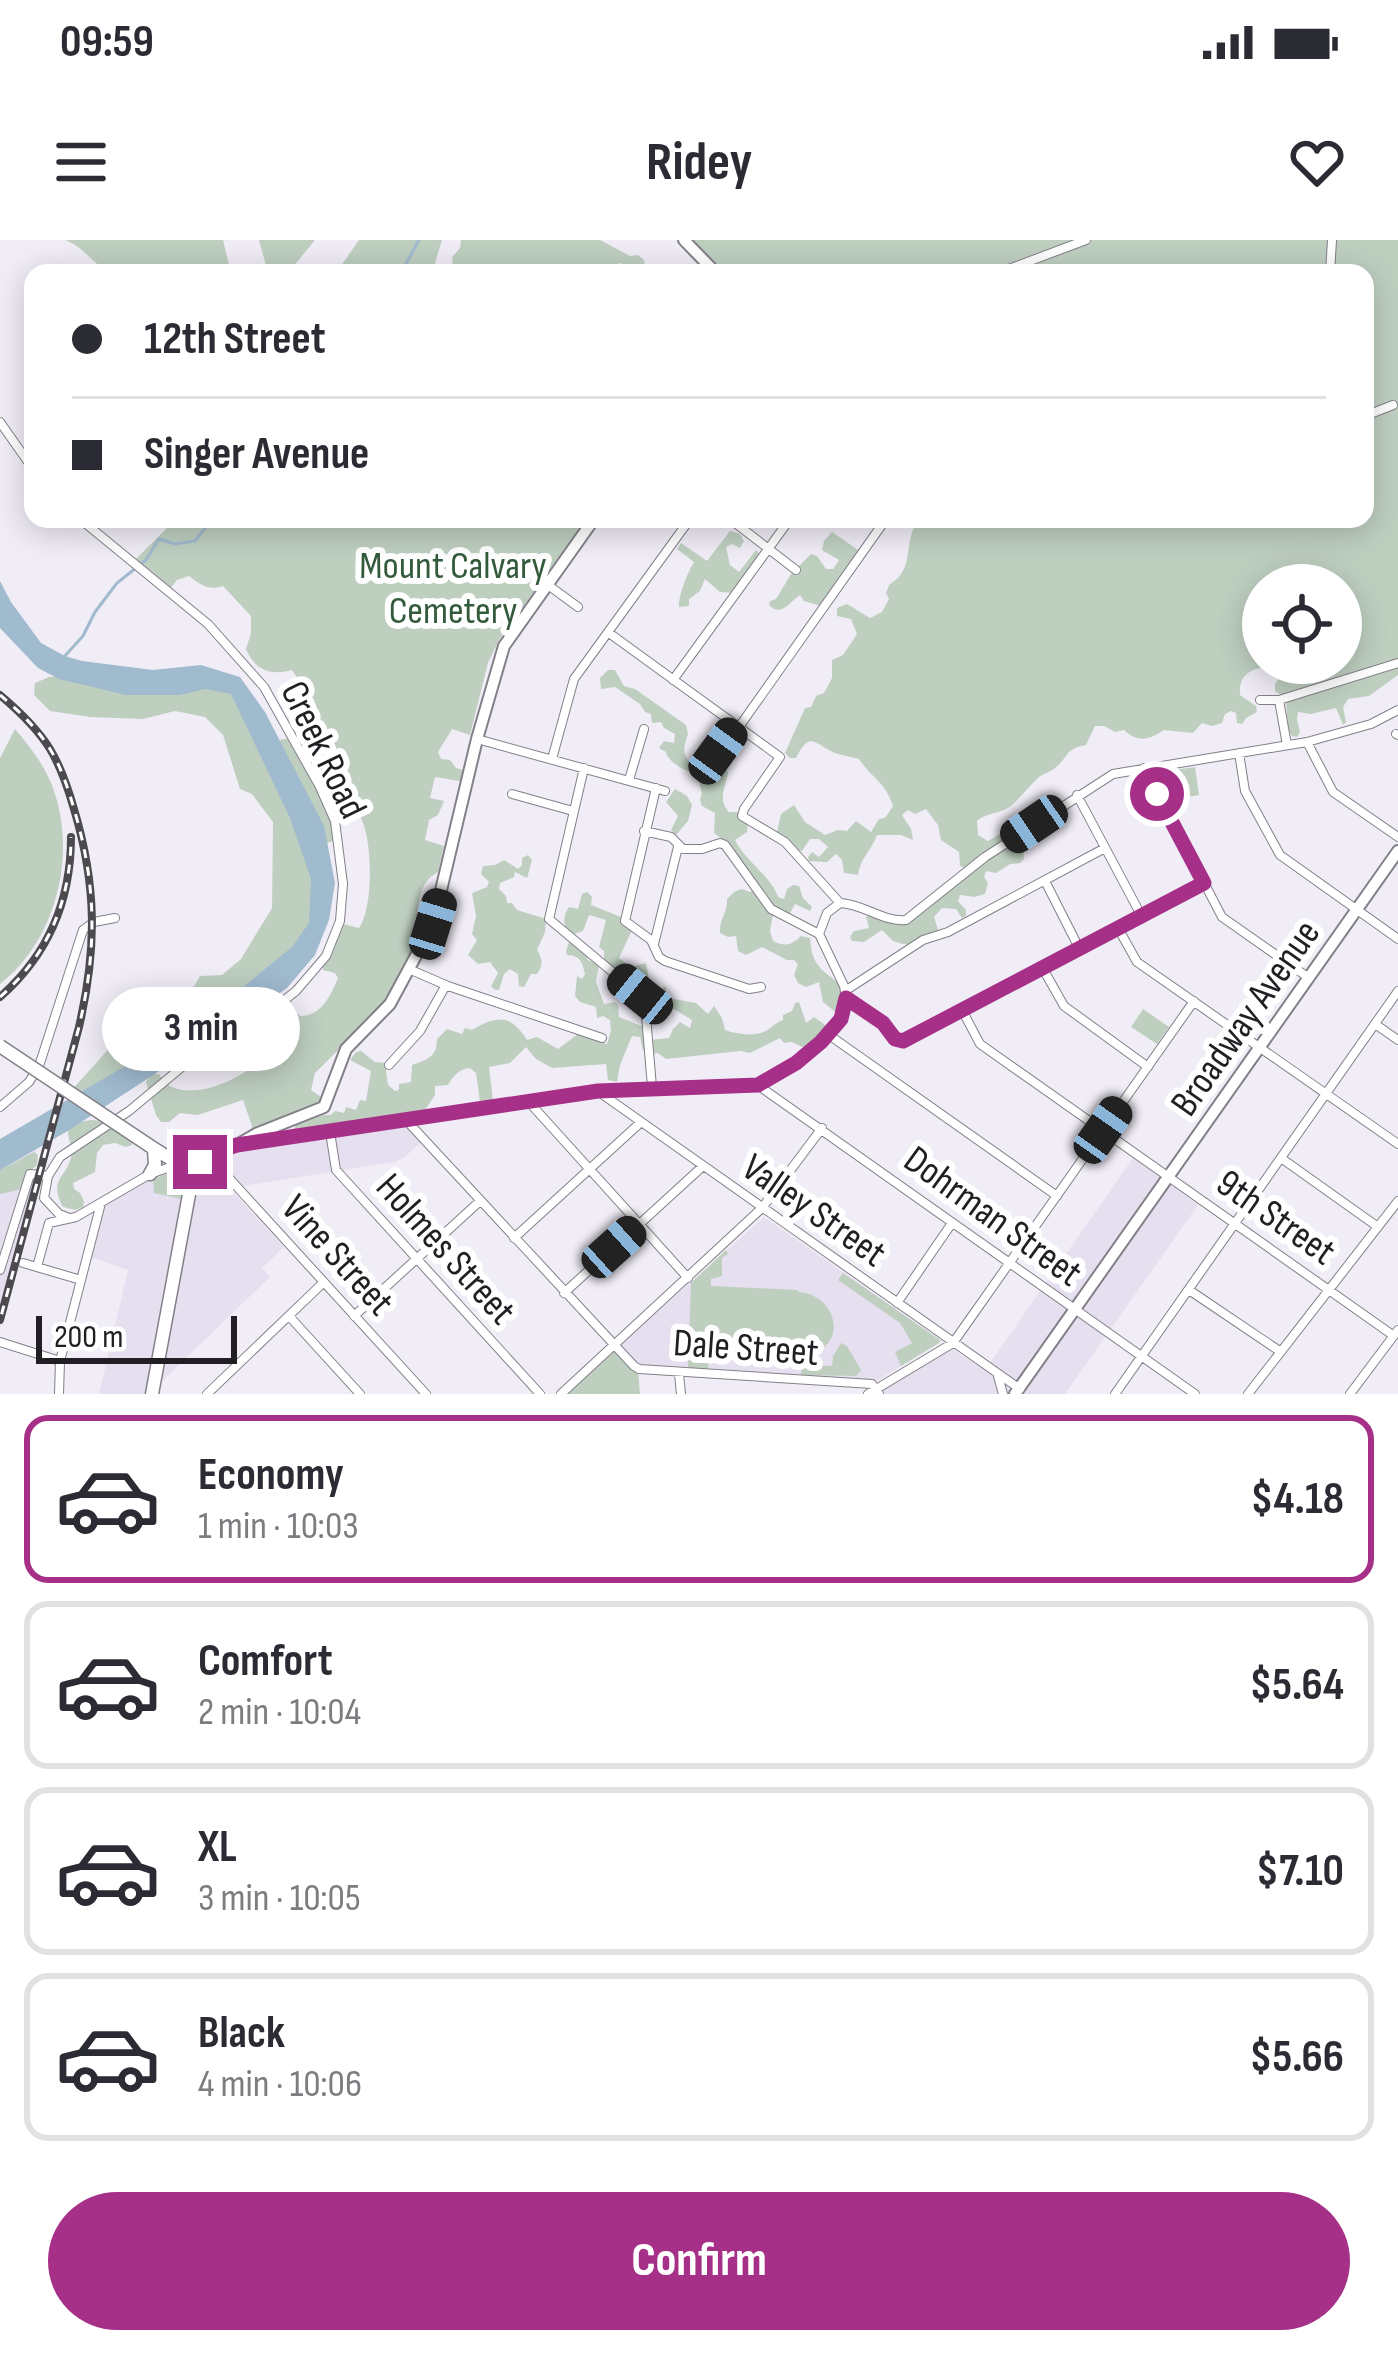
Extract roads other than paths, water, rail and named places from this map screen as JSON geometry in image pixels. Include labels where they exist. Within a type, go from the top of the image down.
[{"type":"main road","points":[[0,1046],[194,1173],[152,1394]]},
{"type":"main road","points":[[150,1174],[155,1165],[152,1148]]},
{"type":"main road","points":[[174,1161],[201,1151],[207,1154]]},
{"type":"street","points":[[684,240],[707,264]]},
{"type":"street","points":[[1022,264],[1086,240]]},
{"type":"street","points":[[1374,412],[1393,405]]},
{"type":"street","points":[[0,422],[24,456]]},
{"type":"street","name":"Creek Road","points":[[0,1270],[30,1174],[48,1176],[60,1157],[296,991],[326,956],[340,921],[344,884],[335,821],[264,687],[208,624],[91,528]]},
{"type":"street","points":[[237,1145],[324,1107],[346,1049],[390,1004],[411,970],[437,910],[498,659],[587,528]]},
{"type":"street","points":[[552,759],[574,679],[684,528]]},
{"type":"street","points":[[741,528],[796,570]]},
{"type":"street","points":[[673,680],[783,528]]},
{"type":"street","points":[[718,751],[740,727],[880,528]]},
{"type":"street","points":[[547,584],[578,607]]},
{"type":"street","points":[[609,633],[781,757],[742,816],[785,842],[840,903]]},
{"type":"street","points":[[1260,700],[1279,700],[1398,663]]},
{"type":"street","points":[[1279,700],[1287,745]]},
{"type":"street","points":[[819,934],[826,913],[840,903],[895,921],[911,918],[957,877],[1113,774],[1307,742],[1371,724],[1398,710]]},
{"type":"street","points":[[629,781],[644,728]]},
{"type":"street","points":[[477,739],[660,789],[644,831],[625,921],[651,940],[665,961],[748,989],[760,987]]},
{"type":"street","points":[[1307,742],[1333,792],[1398,837]]},
{"type":"street","points":[[1239,753],[1245,791],[1280,855],[1398,939]]},
{"type":"street","points":[[1144,767],[1222,917],[1309,978]]},
{"type":"street","points":[[584,768],[549,919],[640,994],[645,1004],[652,1088]]},
{"type":"street","points":[[512,794],[573,811]]},
{"type":"street","points":[[1077,795],[1141,916]]},
{"type":"street","points":[[644,831],[671,837],[678,847],[692,850],[725,845],[771,909],[819,934],[846,994],[898,1041],[1204,883]]},
{"type":"street","points":[[654,945],[678,847]]},
{"type":"street","points":[[194,1173],[207,1154],[237,1145],[598,1091],[758,1085],[796,1063],[829,1035],[841,1019],[846,994],[923,940],[948,932],[1105,848]]},
{"type":"street","name":"Broadway Avenue","points":[[1017,1392],[1398,851]]},
{"type":"street","points":[[1046,881],[1079,948]]},
{"type":"street","points":[[0,1107],[39,1066],[82,930],[115,918]]},
{"type":"street","points":[[1118,928],[1137,962],[1398,1144]]},
{"type":"street","points":[[1042,967],[1064,1006],[1148,1066]]},
{"type":"street","points":[[411,970],[602,1038]]},
{"type":"street","points":[[389,1065],[419,1031],[446,985]]},
{"type":"street","points":[[1115,1394],[1398,991]]},
{"type":"street","points":[[874,1392],[953,1342],[1194,1001]]},
{"type":"street","name":"9th Street","points":[[962,1010],[980,1044],[1396,1333]]},
{"type":"street","points":[[1375,1024],[1398,1040]]},
{"type":"street","points":[[829,1035],[1057,1196]]},
{"type":"street","name":"Dohrman Street","points":[[758,1085],[1195,1394]]},
{"type":"street","name":"Valley Street","points":[[598,1091],[1017,1392]]},
{"type":"street","points":[[528,1101],[688,1278]]},
{"type":"street","points":[[406,1120],[613,1346]]},
{"type":"street","points":[[514,1238],[640,1123]]},
{"type":"street","points":[[561,1394],[762,1208],[822,1128]]},
{"type":"street","name":"Holmes Street","points":[[330,1132],[336,1170],[540,1394]]},
{"type":"street","name":"Vine Street","points":[[207,1154],[427,1394]]},
{"type":"street","points":[[1281,1158],[1378,1227]]},
{"type":"street","points":[[37,1267],[49,1223],[101,1203],[174,1161]]},
{"type":"street","points":[[564,1293],[703,1166]]},
{"type":"street","points":[[48,1176],[46,1203],[69,1218]]},
{"type":"street","points":[[354,1316],[480,1201]]},
{"type":"street","points":[[1248,1394],[1398,1201]]},
{"type":"street","points":[[58,1394],[60,1360],[101,1203]]},
{"type":"street","points":[[897,1303],[952,1223]]},
{"type":"street","points":[[22,1263],[81,1280]]},
{"type":"street","points":[[207,1394],[324,1282]]},
{"type":"street","points":[[1189,1290],[1281,1352]]},
{"type":"street","points":[[289,1316],[360,1394]]},
{"type":"street","points":[[1350,1394],[1396,1333]]},
{"type":"street","points":[[0,1342],[60,1360]]},
{"type":"street","name":"Dale Street","points":[[613,1346],[639,1369],[872,1384],[874,1392]]},
{"type":"street","points":[[679,1374],[681,1394]]},
{"type":"street","points":[[998,1374],[1003,1394]]},
{"type":"water","points":[[0,581],[41,643],[65,656],[153,670],[201,665],[240,677],[265,712],[324,826],[335,883],[329,920],[315,955],[287,988],[189,1056],[0,1170],[0,1139],[122,1068],[237,992],[292,947],[309,923],[311,879],[290,818],[231,694],[205,689],[180,695],[126,695],[59,679],[38,668],[0,628]]},
{"type":"waterway","points":[[406,264],[419,240]]},
{"type":"waterway","points":[[63,658],[117,583],[146,560],[159,539],[175,544],[195,541],[205,528]]},
{"type":"railway","points":[[0,695],[39,734],[61,770],[82,837],[92,918],[79,1027],[0,1320]]},
{"type":"railway","points":[[0,997],[31,963],[54,925],[67,883],[71,837]]},
{"type":"park label","name":"Mount Calvary Cemetery","points":[[453,586]]}]
